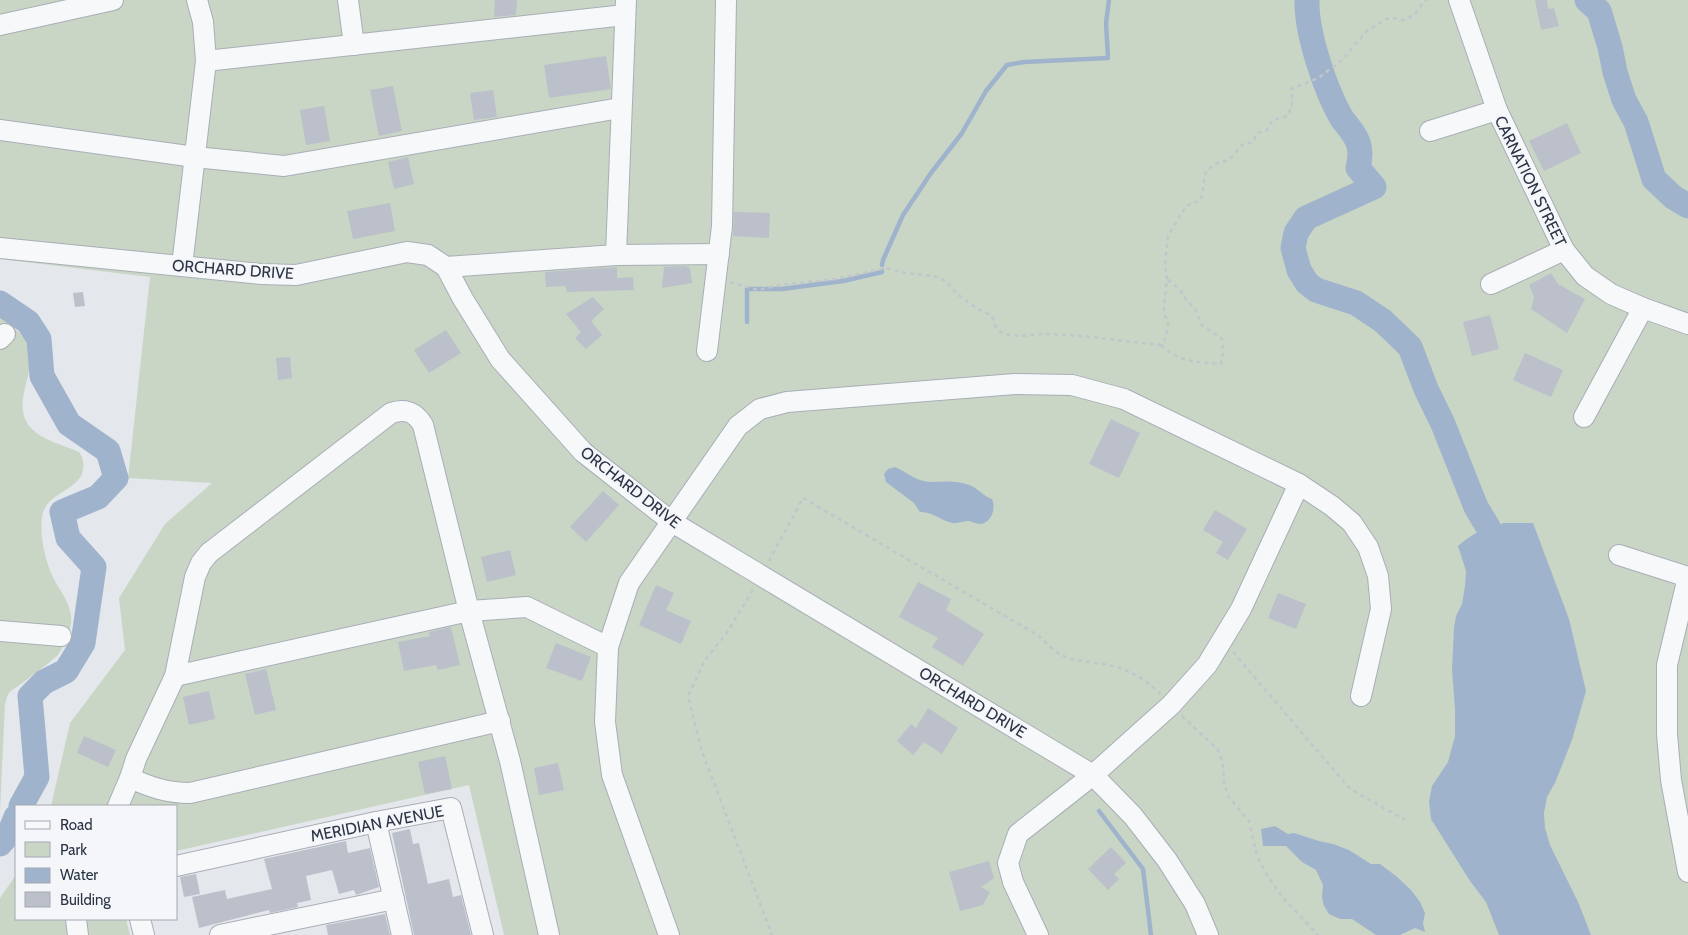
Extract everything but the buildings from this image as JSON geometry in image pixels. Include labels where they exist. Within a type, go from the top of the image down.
[{"type":"street","points":[[0,25],[113,0]]},
{"type":"street","points":[[182,266],[206,61],[202,22],[197,0]]},
{"type":"street","points":[[348,0],[354,45]]},
{"type":"street","points":[[707,351],[722,226],[726,0]]},
{"type":"street","name":"CARNATION STREET","points":[[1459,0],[1497,110],[1564,250],[1585,276],[1611,294],[1642,308],[1688,324]]},
{"type":"street","points":[[206,61],[354,45],[625,8],[616,255]]},
{"type":"street","points":[[0,130],[195,157],[284,166],[620,108]]},
{"type":"street","points":[[1430,131],[1497,110]]},
{"type":"street","name":"ORCHARD DRIVE","points":[[0,248],[261,274],[296,275],[407,252],[428,256],[446,266],[500,359],[583,452],[672,522],[1093,775],[1133,816],[1167,860],[1195,904],[1208,935]]},
{"type":"street","points":[[1491,284],[1564,250]]},
{"type":"street","points":[[446,266],[616,255],[719,254]]},
{"type":"street","points":[[1584,416],[1642,308]]},
{"type":"street","points":[[669,935],[612,775],[605,722],[608,647],[629,583],[738,426],[760,408],[786,402],[1015,384],[1072,385],[1124,399],[1299,484],[1332,506],[1352,523],[1368,547],[1378,576],[1381,609],[1361,696]]},
{"type":"street","points":[[118,805],[136,759],[175,676],[195,577],[201,563],[209,553],[391,413],[401,410],[410,411],[418,417],[423,425],[468,611],[510,761],[549,935]]},
{"type":"street","points":[[1038,935],[1013,882],[1008,863],[1018,834],[1093,775],[1171,705],[1207,665],[1241,609],[1299,484]]},
{"type":"street","points":[[1619,555],[1688,577],[1681,636],[1667,665],[1667,734],[1672,780],[1688,872]]},
{"type":"street","points":[[175,676],[468,611],[528,607],[608,647]]},
{"type":"street","points":[[0,631],[61,636]]},
{"type":"street","points":[[130,778],[153,788],[172,793],[190,793],[500,722]]},
{"type":"street","name":"MERIDIAN AVENUE","points":[[178,866],[376,822],[451,808],[483,935]]},
{"type":"street","points":[[376,822],[402,935]]},
{"type":"street","points":[[220,935],[394,899]]},
{"type":"street","points":[[76,920],[78,935]]},
{"type":"street","points":[[140,920],[144,935]]},
{"type":"path","points":[[1161,345],[1165,339],[1168,327],[1168,320],[1164,315],[1164,305],[1168,236],[1186,206],[1201,200],[1206,171],[1216,164],[1229,160],[1242,145],[1253,142],[1257,134],[1268,130],[1273,120],[1288,116],[1293,100],[1291,89],[1318,78],[1340,62],[1367,31],[1386,19],[1402,20],[1409,18],[1427,0]]},
{"type":"path","points":[[716,277],[758,290],[779,285],[836,279],[877,268],[886,268],[937,278],[947,282],[957,294],[992,316],[996,328],[1000,332],[1016,336],[1045,334],[1161,345],[1170,354],[1186,360],[1221,364],[1223,353],[1222,339],[1202,325],[1195,309],[1183,296],[1182,292],[1167,279]]},
{"type":"path","points":[[772,935],[702,749],[688,696],[705,660],[726,634],[803,498],[1039,636],[1052,650],[1065,657],[1130,671],[1148,682],[1218,750],[1223,764],[1224,782],[1228,796],[1249,822],[1257,856],[1267,875],[1283,898],[1318,935]]},
{"type":"path","points":[[1222,640],[1350,789],[1404,820]]},
{"type":"green space","points":[[0,0],[1688,0],[1688,935],[504,935],[469,785],[178,851],[178,805],[51,805],[70,723],[125,650],[119,598],[165,524],[212,483],[128,478],[150,277],[0,259]]},
{"type":"green space","points":[[0,315],[20,334],[29,346],[30,366],[23,398],[25,419],[31,428],[41,436],[79,452],[83,466],[82,474],[78,480],[47,504],[42,517],[42,538],[46,559],[54,580],[69,606],[71,613],[70,629],[63,647],[57,656],[11,691],[7,697],[5,704],[0,811]]},
{"type":"green space","points":[[15,876],[15,920],[126,920],[130,935],[0,935],[0,898]]},
{"type":"water","points":[[895,467],[915,478],[925,481],[964,483],[972,486],[992,499],[994,507],[990,518],[988,521],[980,524],[969,521],[955,523],[929,513],[920,512],[914,503],[886,482],[884,474],[888,469]]},
{"type":"water","points":[[1504,523],[1533,523],[1569,619],[1586,691],[1572,740],[1555,783],[1547,797],[1544,813],[1545,828],[1550,845],[1579,904],[1591,935],[1499,935],[1486,902],[1470,881],[1431,819],[1429,802],[1432,786],[1448,762],[1455,736],[1452,670],[1454,628],[1456,616],[1462,604],[1466,571],[1458,546],[1479,532]]},
{"type":"water","points":[[1275,826],[1288,834],[1294,833],[1333,844],[1349,850],[1371,864],[1380,864],[1411,890],[1420,902],[1425,913],[1423,923],[1425,932],[1415,928],[1400,935],[1376,935],[1352,919],[1340,919],[1329,914],[1324,906],[1322,897],[1323,885],[1316,870],[1302,862],[1286,846],[1263,846],[1261,829]]},
{"type":"waterway","points":[[882,265],[903,215],[931,173],[962,133],[986,91],[1007,65],[1024,62],[1108,58],[1106,23],[1109,0]]},
{"type":"waterway","points":[[1307,0],[1313,44],[1323,76],[1341,117],[1358,142],[1360,149],[1358,168],[1374,187],[1306,218],[1296,233],[1293,248],[1299,270],[1307,283],[1316,290],[1356,303],[1383,321],[1410,347],[1476,507],[1488,527],[1499,558]]},
{"type":"waterway","points":[[1587,0],[1599,11],[1624,100],[1636,122],[1654,179],[1673,197],[1688,206]]},
{"type":"waterway","points":[[747,322],[747,289],[782,289],[843,281],[882,272],[882,270]]},
{"type":"waterway","points":[[0,303],[28,322],[39,339],[42,376],[69,424],[108,451],[116,478],[98,497],[62,512],[68,538],[94,567],[83,643],[66,671],[44,682],[30,696],[37,777],[22,805]]},
{"type":"waterway","points":[[1099,811],[1143,869],[1151,935]]},
{"type":"waterway","points":[[0,844],[9,834],[15,819]]}]
